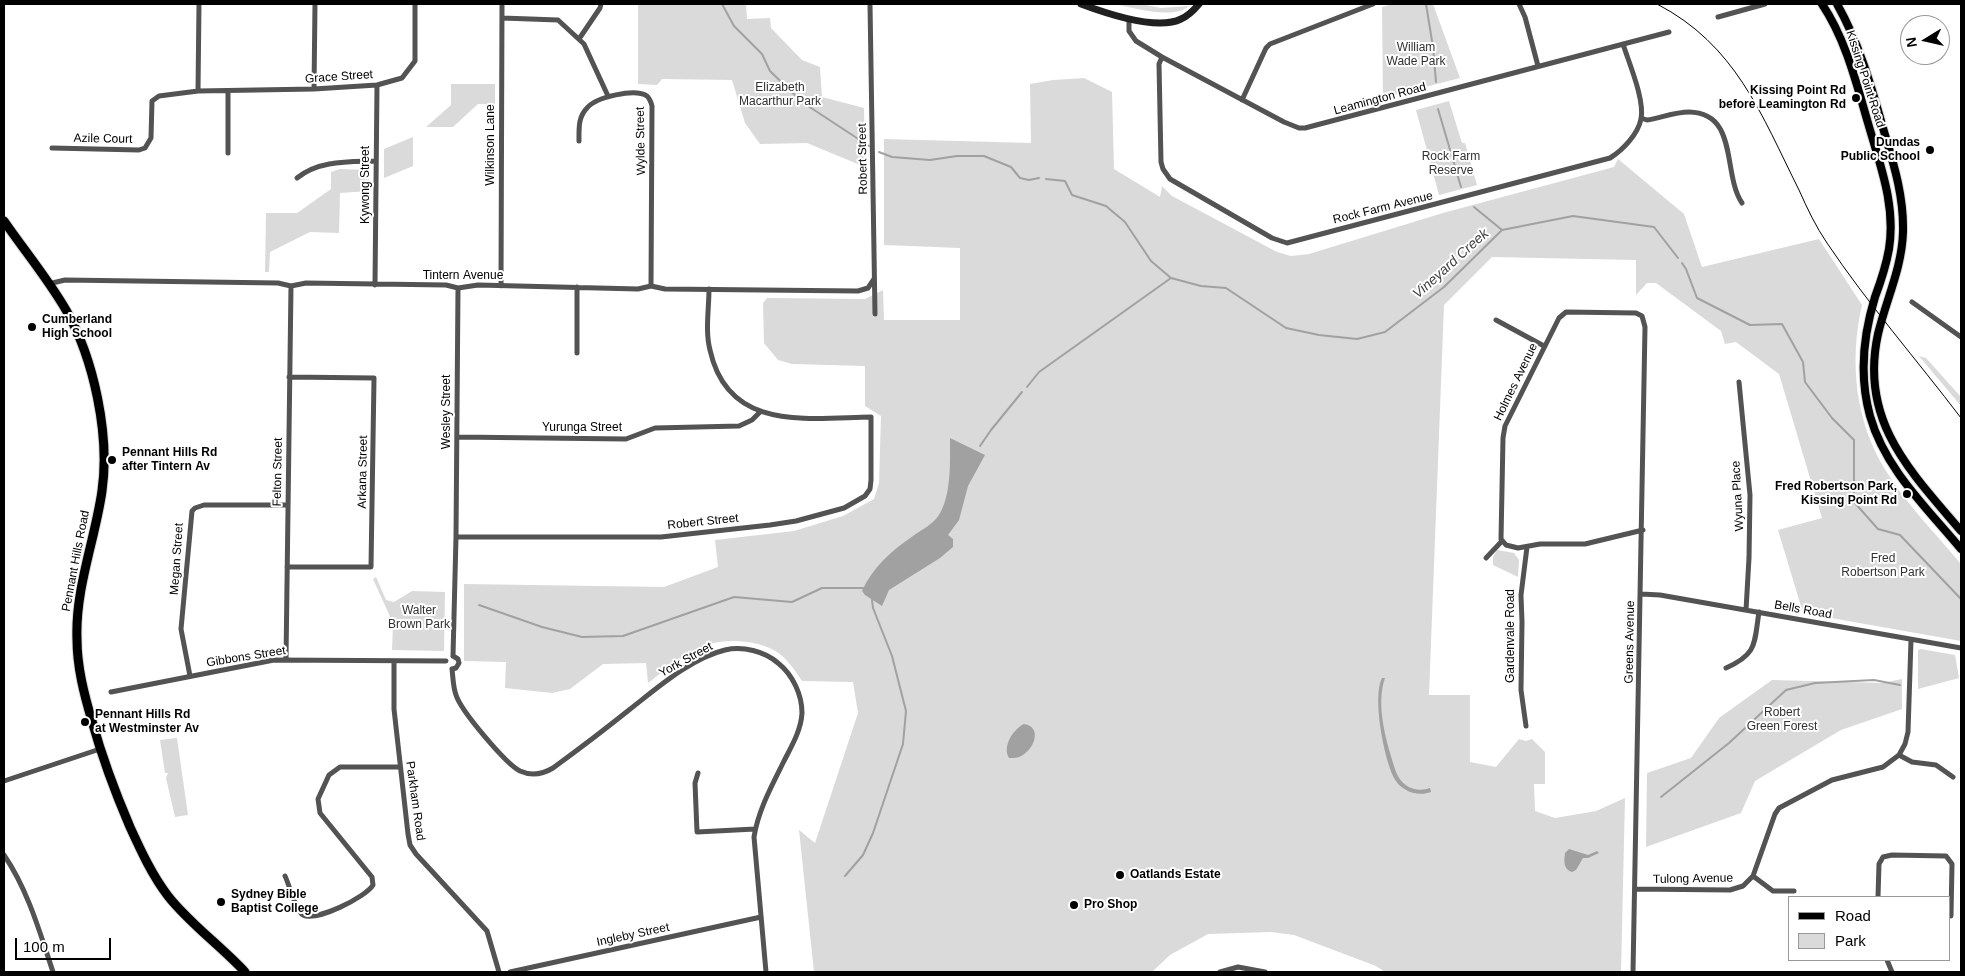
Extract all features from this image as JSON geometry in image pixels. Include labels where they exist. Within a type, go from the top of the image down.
[{"type":"highway","name":"Pennant Hills Road","points":[[4,221],[66,311],[77,333],[92,379],[104,435],[102,493],[77,625],[77,653],[82,680],[100,749],[122,808],[158,881],[181,910],[245,972]]},
{"type":"main road","points":[[1081,4],[1129,19],[1168,23],[1180,20],[1199,4]]},
{"type":"main road","name":"Kissing Point Road","points":[[1822,4],[1849,58],[1883,173],[1890,207],[1890,234],[1887,260],[1870,315],[1864,351],[1864,384],[1870,417],[1879,441],[1894,468],[1961,549]]},
{"type":"main road","name":"Kissing Point Road","points":[[1837,4],[1851,30],[1865,66],[1900,185],[1903,208],[1900,259],[1876,346],[1875,381],[1881,416],[1889,436],[1906,466],[1961,531]]},
{"type":"street","points":[[198,4],[198,91]]},
{"type":"street","points":[[314,89],[315,4]]},
{"type":"street","name":"Grace Street","points":[[198,91],[228,92],[377,85],[402,78],[415,62],[415,4]]},
{"type":"street","name":"Wilkinson Lane","points":[[501,286],[502,4]]},
{"type":"street","points":[[579,39],[601,4]]},
{"type":"street","name":"Robert Street","points":[[870,4],[876,314]]},
{"type":"street","points":[[1242,100],[1266,48],[1270,44],[1373,4]]},
{"type":"street","points":[[1519,4],[1525,17],[1538,66]]},
{"type":"street","points":[[1718,17],[1765,4]]},
{"type":"street","points":[[502,18],[558,20],[584,44],[608,96],[592,104],[583,113],[580,121],[579,141]]},
{"type":"street","name":"Leamington Road","points":[[1129,19],[1129,31],[1133,38],[1162,57],[1284,122],[1305,128],[1669,32]]},
{"type":"street","points":[[1623,44],[1638,96],[1641,118],[1647,120],[1690,112],[1706,116],[1717,123],[1725,135],[1734,189],[1742,203]]},
{"type":"street","name":"Rock Farm Avenue","points":[[1162,57],[1159,64],[1161,162],[1170,179],[1272,238],[1287,243],[1610,158],[1625,146],[1641,118]]},
{"type":"street","name":"Kywong Street","points":[[376,285],[377,85]]},
{"type":"street","name":"Azile Court","points":[[52,148],[139,150],[145,148],[151,138],[152,101],[155,98],[198,91]]},
{"type":"street","points":[[228,92],[228,153]]},
{"type":"street","name":"Wylde Street","points":[[608,96],[644,95],[652,106],[651,286]]},
{"type":"street","points":[[297,178],[306,171],[338,162],[376,161]]},
{"type":"street","name":"Tintern Avenue","points":[[48,284],[65,280],[278,283],[291,286],[306,284],[449,285],[458,288],[501,286],[638,289],[651,286],[665,289],[858,291],[868,288],[874,280]]},
{"type":"street","name":"Felton Street","points":[[286,659],[291,286]]},
{"type":"street","points":[[576,353],[577,287]]},
{"type":"street","name":"Wesley Street","points":[[456,537],[458,288]]},
{"type":"street","points":[[709,289],[708,335],[709,349],[714,366],[720,379],[731,392],[745,404],[760,412]]},
{"type":"street","points":[[1912,302],[1961,337]]},
{"type":"street","name":"Holmes Avenue","points":[[1502,541],[1503,432],[1507,419],[1561,315],[1566,312],[1632,312],[1640,314]]},
{"type":"street","name":"Greens Avenue","points":[[1633,972],[1643,530],[1645,327],[1644,319],[1640,314]]},
{"type":"street","points":[[1496,320],[1544,346]]},
{"type":"street","name":"Arkana Street","points":[[287,567],[371,567],[374,378],[289,377]]},
{"type":"street","name":"Wyuna Place","points":[[1739,382],[1750,495],[1746,610]]},
{"type":"street","name":"Robert Street","points":[[456,537],[661,537],[778,523],[820,515],[844,508],[865,496],[870,489],[870,417],[791,418],[760,412]]},
{"type":"street","name":"Yurunga Street","points":[[457,437],[626,439],[655,428],[740,426],[752,420],[760,412]]},
{"type":"street","name":"Megan Street","points":[[190,676],[181,629],[192,511],[204,505],[288,505]]},
{"type":"street","points":[[1486,558],[1502,541],[1509,546],[1527,547],[1540,544],[1585,544],[1643,530]]},
{"type":"street","points":[[453,656],[446,661],[447,666],[452,669],[456,668],[459,663],[453,656],[456,537]]},
{"type":"street","name":"Gardenvale Road","points":[[1526,726],[1521,690],[1521,595],[1527,547]]},
{"type":"street","name":"Bells Road","points":[[1641,594],[1660,595],[1961,648]]},
{"type":"street","points":[[1726,668],[1741,661],[1750,654],[1754,643],[1759,612]]},
{"type":"street","points":[[1794,891],[1773,891],[1753,876],[1775,814],[1779,808],[1832,780],[1883,767],[1899,755],[1905,744],[1908,732],[1911,640]]},
{"type":"street","name":"York Street","points":[[452,669],[456,695],[463,709],[510,763],[520,771],[532,774],[553,768],[671,677],[709,656],[727,650],[746,649],[771,658],[785,669],[796,686],[801,703],[801,721],[796,738],[773,782],[755,829],[754,852],[766,972]]},
{"type":"street","name":"Gibbons Street","points":[[110,692],[286,659],[446,661]]},
{"type":"street","name":"Parkham Road","points":[[394,661],[394,709],[410,846],[487,931],[499,972]]},
{"type":"street","points":[[4,781],[100,749]]},
{"type":"street","points":[[1899,755],[1912,762],[1936,765],[1954,777]]},
{"type":"street","points":[[285,876],[298,908],[306,916],[345,905],[369,890],[372,884],[372,877],[320,813],[318,799],[326,778],[336,769],[346,767],[400,767]]},
{"type":"street","points":[[698,773],[696,783],[697,832],[755,829]]},
{"type":"street","points":[[4,855],[30,908],[53,972]]},
{"type":"street","points":[[1878,896],[1878,864],[1888,855],[1946,856],[1952,864],[1951,916]]},
{"type":"street","name":"Tulong Avenue","points":[[1635,889],[1730,890],[1743,886],[1753,876]]},
{"type":"street","name":"Ingleby Street","points":[[510,972],[761,917]]},
{"type":"street","points":[[1220,972],[1238,967],[1265,972]]},
{"type":"green space","name":"Elizabeth Macarthur Park","points":[[638,4],[746,4],[747,19],[770,18],[771,28],[802,60],[820,67],[822,97],[864,108],[865,167],[807,143],[760,144],[745,123],[732,80],[662,79],[657,85],[638,84]]},
{"type":"green space","points":[[1115,4],[1141,4],[1161,8],[1189,6],[1182,10],[1164,13]]},
{"type":"green space","name":"William Wade Park","points":[[1393,4],[1433,4],[1460,78],[1383,98],[1382,7]]},
{"type":"green space","name":"Fred Robertson Park","points":[[1084,78],[1112,92],[1114,169],[1160,197],[1162,186],[1172,196],[1277,252],[1291,256],[1309,254],[1443,213],[1614,167],[1618,159],[1684,214],[1702,267],[1819,239],[1862,305],[1856,348],[1856,369],[1861,412],[1876,452],[1894,484],[1961,564],[1961,641],[1803,613],[1778,530],[1822,518],[1779,374],[1736,342],[1725,344],[1721,331],[1656,283],[1647,283],[1636,295],[1636,260],[1492,257],[1444,305],[1429,695],[1470,695],[1470,762],[1496,767],[1519,739],[1526,741],[1532,739],[1545,752],[1545,784],[1534,784],[1535,811],[1555,818],[1596,811],[1625,798],[1621,972],[1385,972],[1376,966],[1294,935],[1271,932],[1208,934],[1170,955],[1152,972],[814,972],[799,830],[815,843],[858,713],[853,682],[802,681],[785,658],[777,652],[762,645],[736,641],[718,642],[703,647],[648,683],[646,663],[603,664],[570,689],[552,693],[505,688],[506,662],[464,661],[464,584],[664,587],[718,567],[715,540],[794,531],[843,516],[874,499],[879,483],[881,416],[865,406],[865,366],[792,364],[778,360],[764,343],[763,303],[767,298],[865,299],[883,290],[884,320],[960,320],[960,248],[884,245],[884,139],[1031,143],[1030,84]]},
{"type":"green space","points":[[451,84],[495,84],[495,104],[478,104],[453,127],[426,127],[451,105]]},
{"type":"green space","name":"Rock Farm Reserve","points":[[1449,101],[1462,143],[1465,143],[1477,185],[1439,195],[1416,110]]},
{"type":"green space","points":[[413,137],[413,166],[384,178],[384,149]]},
{"type":"green space","points":[[340,169],[367,170],[369,175],[369,191],[340,193],[339,233],[310,232],[270,252],[269,272],[265,272],[266,213],[297,213],[331,189],[331,172]]},
{"type":"green space","points":[[1919,356],[1926,358],[1961,397],[1961,406]]},
{"type":"green space","points":[[1497,550],[1514,553],[1519,560],[1518,577],[1493,565],[1493,557]]},
{"type":"green space","name":"Walter Brown Park","points":[[376,577],[386,600],[394,602],[412,591],[445,592],[444,651],[392,650],[393,623],[373,579]]},
{"type":"green space","points":[[1918,650],[1955,655],[1959,678],[1918,689]]},
{"type":"green space","name":"Robert Green Forest","points":[[1902,679],[1902,709],[1841,730],[1755,781],[1741,813],[1646,847],[1647,773],[1691,758],[1719,718],[1772,680],[1883,683]]},
{"type":"green space","points":[[177,738],[188,815],[175,817],[166,778],[168,773],[165,773],[160,740]]},
{"type":"shaded area","points":[[950,438],[985,455],[968,486],[959,520],[948,535],[953,539],[953,547],[940,558],[889,590],[882,606],[862,591],[866,582],[883,560],[933,522],[941,512],[945,503],[949,481]]},
{"type":"shaded area","points":[[1382,678],[1385,678],[1381,701],[1383,725],[1396,772],[1402,782],[1410,788],[1420,790],[1430,788],[1431,792],[1420,794],[1410,792],[1397,783],[1390,769],[1380,728],[1378,699]]},
{"type":"shaded area","points":[[1024,724],[1033,729],[1035,734],[1033,744],[1021,756],[1009,758],[1007,749],[1010,739],[1016,730]]},
{"type":"shaded area","points":[[1569,849],[1588,855],[1597,851],[1599,853],[1583,858],[1576,870],[1572,872],[1567,869],[1564,862],[1565,853]]},
{"type":"waterway","name":"Vineyard Creek","points":[[722,4],[734,26],[762,54],[770,71],[802,102],[869,146]]},
{"type":"waterway","points":[[1426,4],[1436,82]]},
{"type":"waterway","points":[[1438,109],[1461,187]]},
{"type":"waterway","name":"Vineyard Creek","points":[[879,152],[892,157],[930,160],[957,156],[984,156],[1011,167],[1020,178],[1029,180],[1039,178]]},
{"type":"waterway","name":"Vineyard Creek","points":[[1046,179],[1065,181],[1072,195],[1106,206],[1125,222],[1151,261],[1171,278],[1201,286],[1226,288],[1286,328],[1319,335],[1357,339],[1385,332],[1444,287],[1502,230],[1573,216],[1654,227],[1678,258]]},
{"type":"waterway","points":[[1474,207],[1502,230]]},
{"type":"waterway","name":"Vineyard Creek","points":[[1682,263],[1697,298],[1750,325],[1782,324],[1803,362],[1805,382],[1832,418],[1854,440],[1854,502],[1878,529],[1900,535],[1961,599]]},
{"type":"waterway","points":[[1027,387],[1039,372],[1171,278]]},
{"type":"waterway","points":[[980,446],[1022,392]]},
{"type":"waterway","points":[[479,605],[542,627],[582,637],[623,636],[734,597],[792,602],[822,588],[864,588]]},
{"type":"waterway","points":[[845,876],[863,855],[873,833],[903,744],[906,711],[892,656],[873,608],[872,600]]},
{"type":"waterway","points":[[1661,797],[1729,743],[1786,690],[1815,683],[1874,680],[1900,685]]},
{"type":"tram line","points":[[1159,4],[1187,4]]},
{"type":"tram line","points":[[1657,4],[1684,21],[1707,40],[1727,61],[1758,109],[1823,237],[1859,288],[1961,418]]},
{"type":"place","name":"Kissing Point Rd before Leamington Rd","points":[[1856,98]]},
{"type":"place","name":"Dundas Public School","points":[[1930,150]]},
{"type":"place","name":"Cumberland High School","points":[[32,327]]},
{"type":"place","name":"Pennant Hills Rd after Tintern Av","points":[[112,460]]},
{"type":"place","name":"Fred Robertson Park, Kissing Point Rd","points":[[1907,494]]},
{"type":"place","name":"Pennant Hills Rd at Westminster Av","points":[[85,722]]},
{"type":"place","name":"Oatlands Estate","points":[[1120,875]]},
{"type":"place","name":"Sydney Bible Baptist College","points":[[221,902]]},
{"type":"place","name":"Pro Shop","points":[[1074,905]]}]
